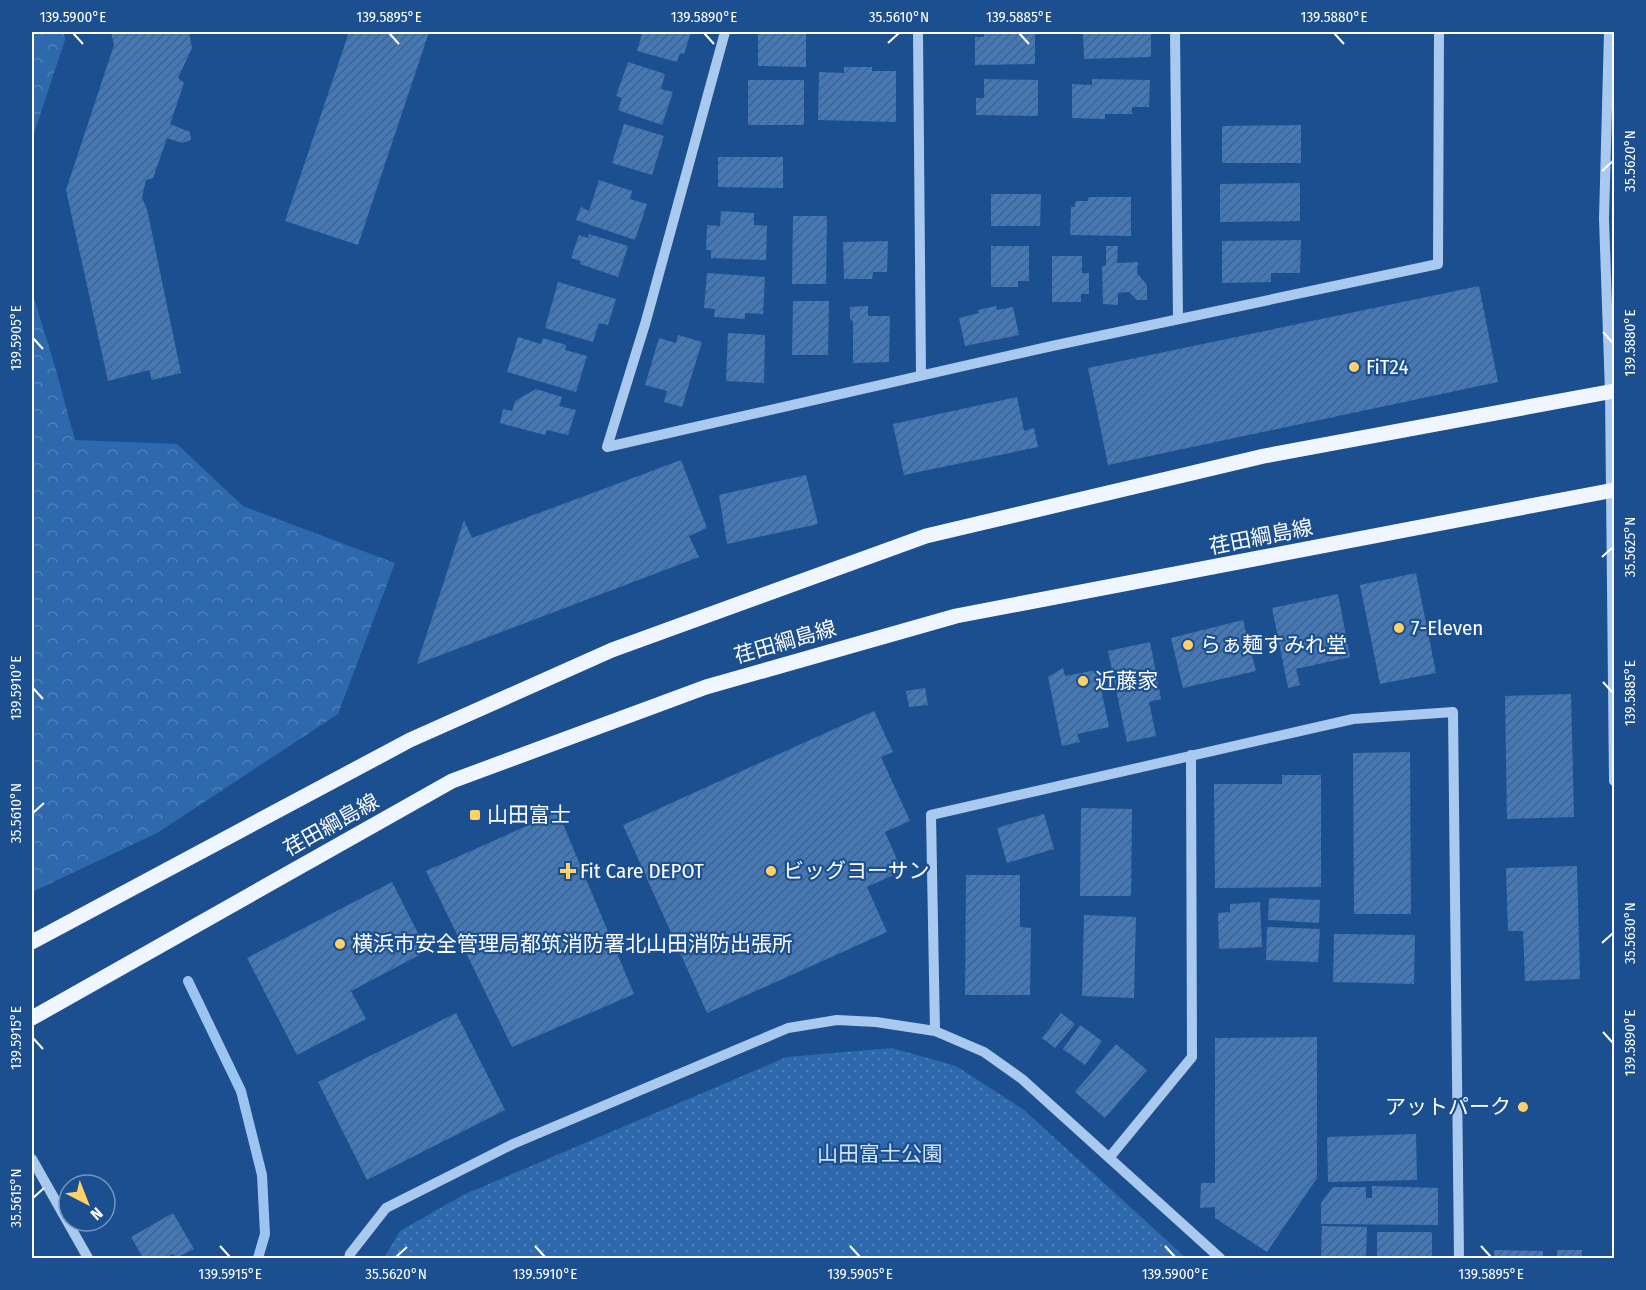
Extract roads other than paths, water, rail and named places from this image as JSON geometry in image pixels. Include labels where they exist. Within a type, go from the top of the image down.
[{"type":"main road","name":"荏田綱島線","points":[[32,942],[410,740],[612,650],[926,536],[1264,456],[1612,391]]},
{"type":"main road","name":"荏田綱島線","points":[[32,1018],[452,781],[706,687],[956,616],[1613,491]]},
{"type":"street","points":[[725,32],[646,321],[607,447],[921,375],[1438,264],[1439,32]]},
{"type":"street","points":[[918,32],[921,375]]},
{"type":"street","points":[[1175,32],[1178,319]]},
{"type":"street","points":[[1609,32],[1604,219],[1612,391],[1614,781]]},
{"type":"street","points":[[935,1031],[931,815],[1353,719],[1453,712],[1460,1026],[1461,1188],[1458,1258]]},
{"type":"street","points":[[1109,1158],[1192,1057],[1191,755]]},
{"type":"street","points":[[349,1258],[386,1208],[513,1144],[788,1028],[837,1020],[876,1022],[935,1031],[984,1052],[1022,1079],[1220,1258]]},
{"type":"street","points":[[32,1159],[88,1258]]},
{"type":"waterway","points":[[188,981],[241,1091],[262,1175],[265,1234],[258,1258]]},
{"type":"place","name":"FiT24","points":[[1354,367]]},
{"type":"place","name":"7-Eleven","points":[[1399,628]]},
{"type":"place","name":"らぁ麺すみれ堂","points":[[1188,645]]},
{"type":"place","name":"近藤家","points":[[1083,681]]},
{"type":"place","name":"山田富士","points":[[475,815]]},
{"type":"place","name":"Fit Care DEPOT","points":[[568,871]]},
{"type":"place","name":"ビッグヨーサン","points":[[771,871]]},
{"type":"place","name":"横浜市安全管理局都筑消防署北山田消防出張所","points":[[340,944]]},
{"type":"place","name":"アットパーク","points":[[1523,1107]]},
{"type":"park label","name":"山田富士公園","points":[[880,1154]]}]
